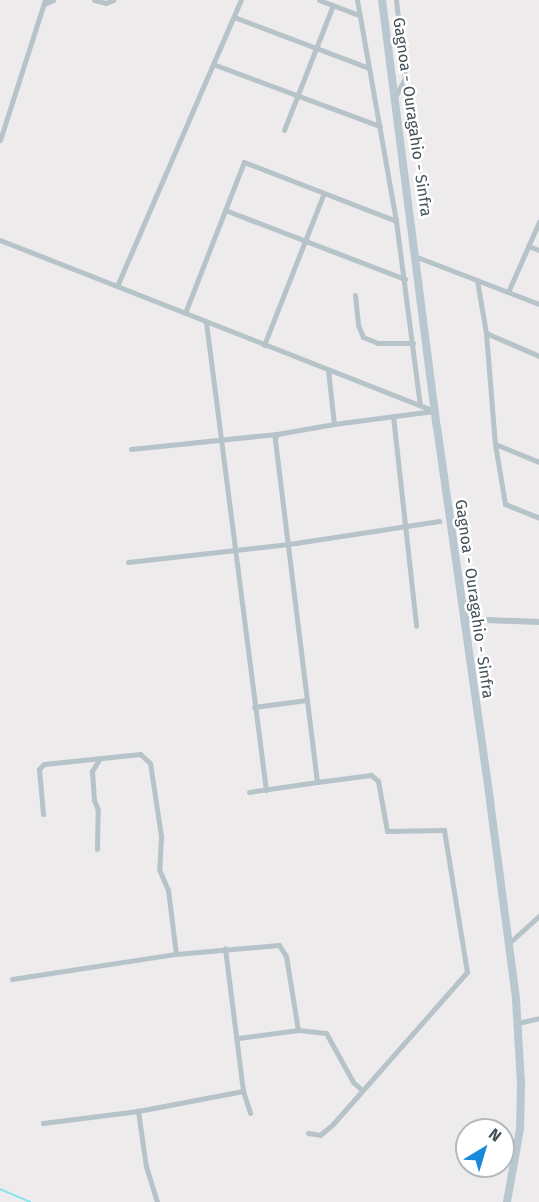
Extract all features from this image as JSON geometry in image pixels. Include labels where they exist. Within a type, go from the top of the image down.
[{"type":"main road","name":"Gagnoa - Ouragahio - Sinfra","points":[[382,0],[518,1023],[521,1083],[520,1129],[507,1202]]},
{"type":"street","points":[[0,140],[2,124],[44,2],[53,0]]},
{"type":"street","points":[[94,0],[106,3],[113,0]]},
{"type":"street","points":[[117,286],[241,0]]},
{"type":"street","points":[[319,0],[359,15]]},
{"type":"street","points":[[357,0],[405,279],[420,405]]},
{"type":"street","points":[[395,97],[405,78],[396,0]]},
{"type":"street","points":[[284,130],[333,5]]},
{"type":"street","points":[[234,17],[369,68]]},
{"type":"street","points":[[213,64],[380,126]]},
{"type":"street","points":[[184,313],[244,162],[396,222]]},
{"type":"street","points":[[264,345],[324,193]]},
{"type":"street","points":[[225,210],[405,279]]},
{"type":"street","points":[[508,292],[539,222]]},
{"type":"street","points":[[0,240],[435,411]]},
{"type":"street","points":[[528,246],[539,250]]},
{"type":"street","points":[[417,257],[539,304]]},
{"type":"street","points":[[477,280],[486,333],[495,444],[505,504],[539,518]]},
{"type":"street","points":[[355,295],[358,325],[363,338],[378,343],[413,343]]},
{"type":"street","points":[[206,322],[266,790]]},
{"type":"street","points":[[486,333],[539,356]]},
{"type":"street","points":[[328,370],[334,424]]},
{"type":"street","points":[[131,449],[277,434],[435,411]]},
{"type":"street","points":[[393,416],[416,626]]},
{"type":"street","points":[[277,434],[274,438],[317,782]]},
{"type":"street","points":[[495,444],[539,462]]},
{"type":"street","points":[[128,562],[289,544],[439,521]]},
{"type":"street","points":[[463,619],[490,618],[539,622]]},
{"type":"street","points":[[254,707],[307,700]]},
{"type":"street","points":[[43,814],[39,769],[44,764],[140,754],[150,763],[161,836],[159,869],[168,890],[176,954]]},
{"type":"street","points":[[97,849],[98,810],[94,800],[92,771],[100,758]]},
{"type":"street","points":[[249,792],[371,775],[378,781],[387,831],[444,830],[467,972],[320,1135],[308,1133]]},
{"type":"street","points":[[508,944],[539,916]]},
{"type":"street","points":[[12,979],[176,954],[279,945],[286,956],[298,1030]]},
{"type":"street","points":[[225,948],[243,1091],[250,1113]]},
{"type":"street","points":[[518,1023],[539,1017]]},
{"type":"street","points":[[238,1038],[298,1030],[327,1033],[353,1082],[362,1090]]},
{"type":"street","points":[[43,1123],[138,1111],[243,1091]]},
{"type":"street","points":[[138,1111],[146,1167],[157,1202]]},
{"type":"waterway","points":[[0,1189],[30,1202]]}]
